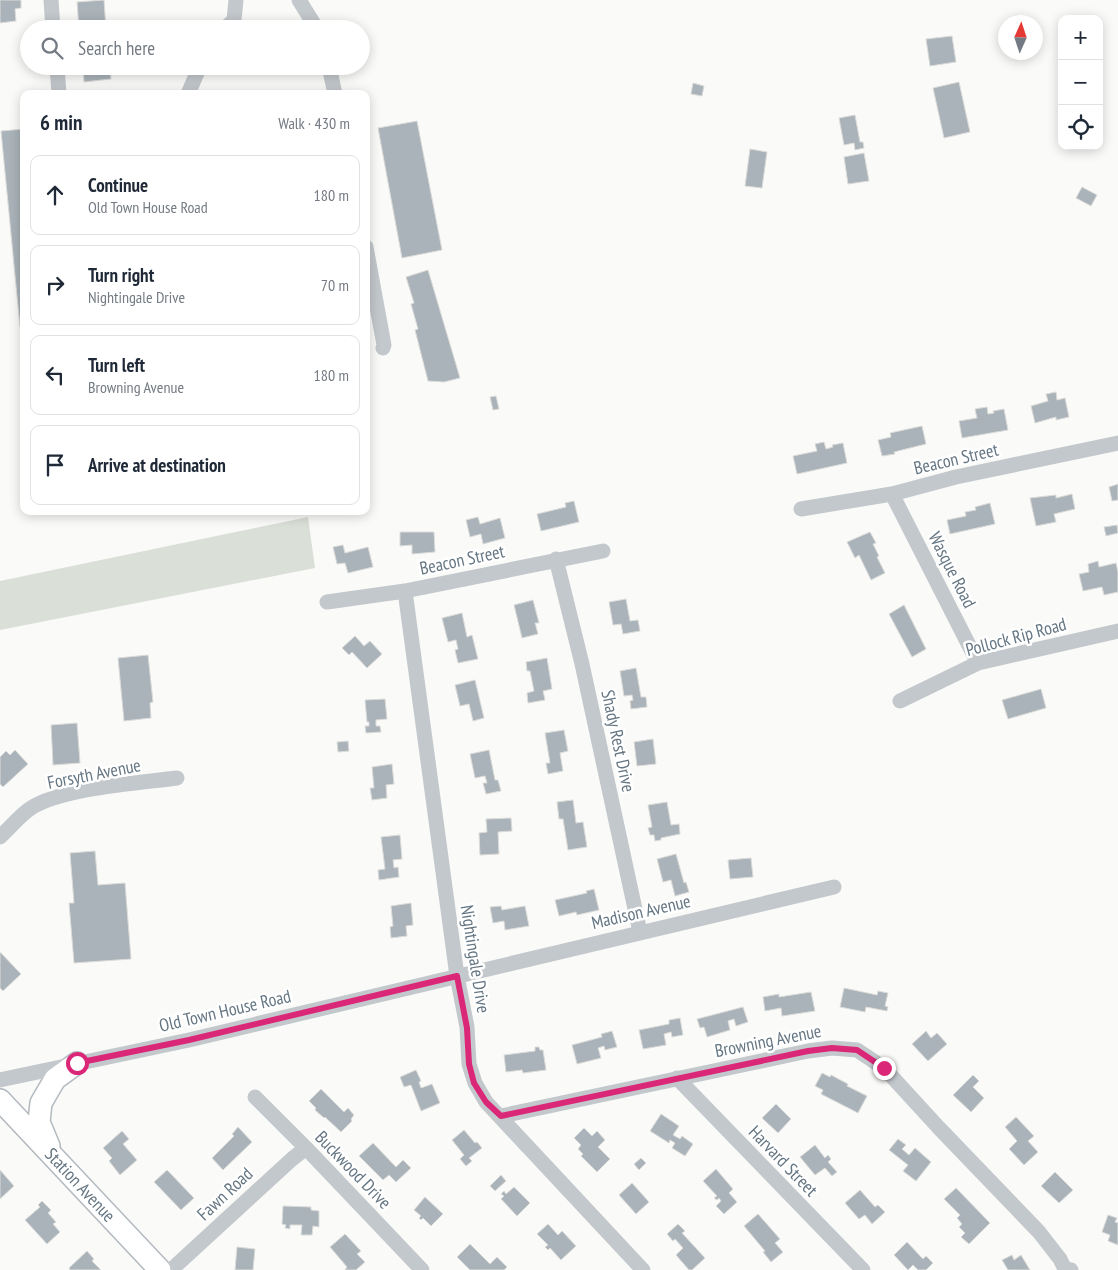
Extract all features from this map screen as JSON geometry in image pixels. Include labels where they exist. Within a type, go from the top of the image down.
[{"type":"main road","points":[[54,1158],[40,1122],[41,1103],[55,1079],[77,1063]]},
{"type":"main road","name":"Station Avenue","points":[[0,1100],[160,1270]]},
{"type":"street","points":[[50,0],[52,20]]},
{"type":"street","points":[[234,20],[236,0]]},
{"type":"street","points":[[299,0],[311,20]]},
{"type":"street","points":[[58,75],[59,90]]},
{"type":"street","points":[[190,90],[196,75]]},
{"type":"street","points":[[331,75],[334,90]]},
{"type":"street","points":[[370,269],[383,348]]},
{"type":"street","name":"Beacon Street","points":[[802,509],[892,494],[956,477],[1118,443]]},
{"type":"street","name":"Wasque Road","points":[[892,494],[978,663]]},
{"type":"street","name":"Beacon Street","points":[[327,602],[406,591],[556,559],[603,551]]},
{"type":"street","name":"Shady Rest Drive","points":[[556,559],[582,664],[640,932]]},
{"type":"street","name":"Nightingale Drive","points":[[406,591],[457,976],[467,1028],[469,1064],[474,1083],[486,1102],[643,1270]]},
{"type":"street","name":"Pollock Rip Road","points":[[900,701],[978,663],[1118,631]]},
{"type":"street","name":"Forsyth Avenue","points":[[0,837],[31,808],[54,798],[88,790],[177,778]]},
{"type":"street","name":"Madison Avenue","points":[[457,976],[834,887]]},
{"type":"street","name":"Old Town House Road","points":[[0,1080],[189,1040],[457,976]]},
{"type":"street","name":"Browning Avenue","points":[[501,1116],[808,1051],[832,1048],[857,1050],[884,1068],[1039,1232],[1067,1270]]},
{"type":"street","name":"Harvard Street","points":[[677,1078],[863,1270]]},
{"type":"street","name":"Buckwood Drive","points":[[255,1097],[422,1270]]},
{"type":"street","name":"Fawn Road","points":[[171,1270],[306,1148]]},
{"type":"shaded area","points":[[308,517],[315,568],[0,630],[0,581]]},
{"type":"building","points":[[0,0],[21,0],[21,8],[15,9],[16,21],[0,23]]},
{"type":"building","points":[[104,0],[105,20],[78,20],[77,2]]},
{"type":"building","points":[[952,36],[956,62],[930,66],[926,39]]},
{"type":"building","points":[[84,75],[111,75],[111,79],[84,82]]},
{"type":"building","points":[[959,82],[970,132],[944,138],[933,88]]},
{"type":"building","points":[[693,83],[704,86],[702,96],[691,94]]},
{"type":"building","points":[[855,115],[860,142],[863,142],[864,148],[855,150],[854,143],[844,145],[839,118]]},
{"type":"building","points":[[417,121],[442,250],[402,258],[378,128]]},
{"type":"building","points":[[20,129],[20,327],[1,131]]},
{"type":"building","points":[[750,149],[767,152],[762,188],[745,186]]},
{"type":"building","points":[[864,153],[869,181],[848,184],[844,157]]},
{"type":"building","points":[[1082,187],[1097,195],[1091,206],[1076,198]]},
{"type":"building","points":[[428,270],[460,378],[444,382],[428,381],[415,330],[418,329],[411,304],[414,303],[406,277]]},
{"type":"building","points":[[1056,392],[1057,400],[1065,398],[1069,417],[1056,420],[1056,417],[1035,423],[1031,406],[1048,401],[1046,394]]},
{"type":"building","points":[[496,396],[499,409],[493,410],[490,397]]},
{"type":"building","points":[[987,407],[988,414],[1004,409],[1008,430],[962,438],[959,421],[977,418],[975,409]]},
{"type":"building","points":[[922,426],[926,444],[882,456],[878,440],[891,437],[890,433]]},
{"type":"building","points":[[824,442],[826,449],[833,447],[832,445],[843,443],[847,463],[797,474],[793,456],[817,451],[815,444]]},
{"type":"building","points":[[1118,484],[1118,500],[1112,501],[1109,487]]},
{"type":"building","points":[[1072,494],[1075,509],[1054,514],[1056,522],[1036,526],[1030,498],[1056,495],[1056,498]]},
{"type":"building","points":[[574,501],[579,522],[541,531],[537,514],[566,507],[565,503]]},
{"type":"building","points":[[990,503],[995,524],[950,534],[947,520],[966,516],[965,512],[976,510],[975,507]]},
{"type":"building","points":[[478,517],[480,524],[500,518],[505,538],[483,544],[481,534],[470,537],[466,520]]},
{"type":"building","points":[[1117,525],[1118,533],[1106,536],[1104,527]]},
{"type":"building","points":[[400,532],[434,532],[435,552],[412,554],[412,545],[400,546]]},
{"type":"building","points":[[870,532],[876,543],[873,544],[879,556],[877,557],[885,573],[871,580],[859,555],[855,558],[847,542]]},
{"type":"building","points":[[343,545],[345,553],[368,547],[373,567],[348,573],[345,563],[337,564],[333,547]]},
{"type":"building","points":[[1098,561],[1099,567],[1116,563],[1118,592],[1104,595],[1102,587],[1083,591],[1079,574],[1089,572],[1088,564]]},
{"type":"building","points":[[626,599],[630,621],[638,620],[640,631],[623,634],[621,624],[613,625],[609,602]]},
{"type":"building","points":[[533,600],[539,623],[535,623],[538,634],[522,638],[514,605]]},
{"type":"building","points":[[904,605],[926,649],[912,657],[889,614]]},
{"type":"building","points":[[462,613],[467,637],[472,635],[478,659],[458,663],[455,650],[458,649],[456,640],[448,642],[442,618]]},
{"type":"building","points":[[355,636],[364,646],[370,641],[382,654],[367,668],[352,652],[349,655],[342,648]]},
{"type":"building","points":[[148,655],[153,702],[150,703],[151,718],[124,721],[118,658]]},
{"type":"building","points":[[547,658],[552,689],[543,691],[545,700],[528,703],[527,693],[534,691],[526,662]]},
{"type":"building","points":[[636,668],[641,697],[646,697],[647,707],[631,709],[630,701],[633,700],[632,695],[624,696],[620,671]]},
{"type":"building","points":[[475,680],[484,718],[473,721],[469,704],[460,706],[455,685]]},
{"type":"building","points":[[1041,689],[1046,708],[1008,719],[1002,700]]},
{"type":"building","points":[[385,699],[387,719],[376,720],[376,726],[380,726],[381,732],[366,733],[365,726],[369,726],[369,722],[367,722],[365,700]]},
{"type":"building","points":[[77,723],[80,763],[53,765],[51,725]]},
{"type":"building","points":[[564,730],[568,751],[560,753],[563,771],[548,774],[546,763],[550,763],[545,733]]},
{"type":"building","points":[[653,739],[656,764],[637,766],[634,742]]},
{"type":"building","points":[[348,741],[349,751],[338,752],[337,742]]},
{"type":"building","points":[[15,750],[28,764],[3,787],[0,784],[0,757],[6,751],[10,755]]},
{"type":"building","points":[[489,750],[495,780],[498,780],[501,791],[486,794],[483,783],[487,783],[485,776],[475,778],[470,754]]},
{"type":"building","points":[[392,764],[394,784],[386,785],[387,798],[372,800],[370,788],[374,788],[372,767]]},
{"type":"building","points":[[573,800],[576,823],[583,822],[587,847],[568,850],[563,819],[559,819],[557,802]]},
{"type":"building","points":[[667,802],[671,825],[679,824],[680,834],[655,841],[654,835],[650,835],[648,828],[652,827],[648,805]]},
{"type":"building","points":[[511,818],[512,831],[498,832],[499,854],[480,855],[479,833],[487,832],[486,819]]},
{"type":"building","points":[[400,835],[402,859],[393,860],[394,868],[398,867],[399,877],[379,880],[378,870],[385,869],[381,837]]},
{"type":"building","points":[[95,851],[98,885],[125,883],[131,959],[74,963],[69,903],[74,903],[70,853]]},
{"type":"building","points":[[676,854],[684,883],[686,882],[689,892],[675,896],[671,880],[663,882],[657,859]]},
{"type":"building","points":[[751,858],[753,877],[730,879],[728,860]]},
{"type":"building","points":[[594,889],[599,910],[577,915],[576,912],[559,916],[555,900],[587,893],[586,891]]},
{"type":"building","points":[[411,903],[413,925],[406,926],[407,936],[391,938],[390,927],[393,926],[391,906]]},
{"type":"building","points":[[501,906],[502,910],[525,906],[529,926],[505,930],[504,921],[493,923],[490,907]]},
{"type":"building","points":[[0,952],[21,974],[3,991],[0,988]]},
{"type":"building","points":[[844,988],[877,995],[878,991],[888,993],[885,1006],[888,1007],[887,1011],[866,1007],[865,1012],[840,1007]]},
{"type":"building","points":[[811,992],[815,1011],[782,1016],[781,1008],[765,1011],[763,997],[779,994],[779,997]]},
{"type":"building","points":[[743,1007],[748,1022],[736,1026],[734,1019],[728,1021],[730,1030],[707,1037],[704,1027],[700,1028],[697,1019]]},
{"type":"building","points":[[680,1018],[683,1035],[672,1037],[671,1032],[664,1034],[666,1045],[643,1049],[639,1030],[669,1024],[669,1020]]},
{"type":"building","points":[[612,1031],[617,1047],[605,1050],[604,1046],[598,1048],[601,1058],[577,1064],[572,1045],[602,1037],[601,1034]]},
{"type":"building","points":[[926,1031],[931,1038],[937,1033],[947,1044],[928,1061],[912,1044]]},
{"type":"building","points":[[535,1047],[543,1050],[546,1070],[523,1073],[522,1070],[506,1072],[504,1055],[535,1051]]},
{"type":"building","points":[[416,1070],[421,1081],[419,1082],[421,1088],[432,1084],[440,1103],[421,1111],[411,1085],[404,1087],[400,1077]]},
{"type":"building","points":[[822,1073],[830,1077],[831,1075],[867,1096],[858,1113],[821,1094],[823,1090],[815,1086]]},
{"type":"building","points":[[973,1075],[979,1081],[973,1087],[984,1098],[971,1112],[953,1095]]},
{"type":"building","points":[[321,1089],[344,1112],[348,1108],[354,1115],[351,1119],[352,1121],[341,1132],[315,1110],[316,1108],[309,1101]]},
{"type":"building","points":[[776,1104],[791,1119],[778,1133],[762,1118]]},
{"type":"building","points":[[661,1114],[679,1126],[673,1135],[680,1139],[682,1136],[693,1144],[685,1156],[672,1148],[675,1143],[670,1140],[669,1143],[650,1131]]},
{"type":"building","points":[[1016,1117],[1034,1136],[1028,1141],[1038,1152],[1024,1165],[1009,1149],[1017,1141],[1005,1127]]},
{"type":"building","points":[[238,1127],[252,1142],[223,1170],[212,1158],[234,1136],[232,1134]]},
{"type":"building","points":[[584,1128],[592,1136],[597,1131],[605,1140],[598,1147],[610,1159],[597,1172],[581,1156],[583,1154],[578,1149],[581,1145],[574,1138]]},
{"type":"building","points":[[464,1130],[482,1148],[469,1158],[472,1161],[466,1166],[460,1159],[464,1155],[452,1140]]},
{"type":"building","points":[[122,1131],[129,1139],[123,1144],[137,1160],[120,1175],[109,1161],[112,1158],[103,1148]]},
{"type":"building","points":[[898,1139],[906,1145],[902,1149],[909,1155],[915,1148],[931,1162],[916,1181],[903,1171],[908,1165],[889,1150]]},
{"type":"building","points":[[373,1143],[396,1167],[403,1160],[411,1168],[396,1182],[389,1175],[383,1180],[359,1156]]},
{"type":"building","points":[[815,1145],[825,1158],[828,1155],[831,1159],[828,1162],[837,1172],[832,1176],[825,1168],[815,1175],[800,1157]]},
{"type":"building","points":[[641,1158],[646,1163],[639,1170],[634,1164]]},
{"type":"building","points":[[716,1169],[733,1189],[729,1193],[737,1202],[724,1214],[716,1206],[721,1201],[719,1198],[717,1200],[714,1198],[717,1196],[703,1181]]},
{"type":"building","points":[[0,1170],[14,1186],[0,1199]]},
{"type":"building","points":[[167,1170],[194,1198],[181,1210],[154,1182]]},
{"type":"building","points":[[1055,1172],[1073,1190],[1059,1203],[1041,1186]]},
{"type":"building","points":[[501,1175],[506,1181],[495,1191],[490,1186]]},
{"type":"building","points":[[632,1183],[649,1202],[636,1214],[619,1195]]},
{"type":"building","points":[[514,1187],[530,1203],[517,1216],[501,1199],[504,1196],[501,1194],[504,1191],[506,1194]]},
{"type":"building","points":[[956,1188],[990,1223],[969,1244],[961,1237],[965,1233],[959,1227],[962,1224],[957,1218],[960,1215],[944,1199]]},
{"type":"building","points":[[860,1190],[875,1207],[878,1205],[885,1212],[872,1224],[865,1215],[859,1219],[845,1203]]},
{"type":"building","points":[[425,1197],[443,1214],[431,1226],[423,1218],[421,1220],[419,1218],[421,1216],[414,1210]]},
{"type":"building","points":[[42,1201],[51,1210],[48,1213],[56,1222],[53,1224],[60,1232],[47,1244],[25,1220],[40,1207],[38,1205]]},
{"type":"building","points":[[283,1206],[311,1207],[311,1210],[319,1211],[319,1227],[313,1226],[312,1235],[301,1235],[302,1225],[290,1225],[290,1229],[285,1228],[286,1225],[282,1224]]},
{"type":"building","points":[[758,1214],[780,1239],[775,1243],[783,1252],[771,1262],[763,1252],[765,1251],[744,1226]]},
{"type":"building","points":[[1108,1215],[1117,1218],[1115,1222],[1118,1223],[1118,1245],[1108,1241],[1110,1235],[1102,1232]]},
{"type":"building","points":[[548,1224],[558,1235],[562,1231],[576,1246],[561,1260],[550,1248],[548,1250],[545,1247],[548,1245],[537,1234]]},
{"type":"building","points":[[678,1224],[685,1231],[682,1233],[705,1258],[692,1270],[689,1270],[676,1255],[683,1248],[675,1239],[673,1241],[667,1234]]},
{"type":"building","points":[[345,1234],[361,1251],[357,1254],[365,1262],[356,1270],[345,1270],[347,1267],[330,1247]]},
{"type":"building","points":[[907,1242],[923,1259],[926,1256],[933,1263],[926,1270],[918,1270],[913,1265],[908,1270],[894,1255]]},
{"type":"building","points":[[470,1244],[490,1264],[497,1257],[507,1267],[504,1270],[470,1270],[457,1257]]},
{"type":"building","points":[[237,1247],[255,1249],[253,1270],[235,1270]]},
{"type":"building","points":[[87,1251],[94,1259],[92,1261],[101,1270],[70,1270],[69,1268]]},
{"type":"building","points":[[1012,1255],[1014,1260],[1021,1255],[1030,1270],[1008,1270],[1002,1260]]},
{"type":"route","points":[[77,1063],[189,1040],[457,976],[467,1028],[469,1064],[474,1083],[486,1102],[501,1116],[808,1051],[832,1048],[857,1050],[884,1068]]}]
